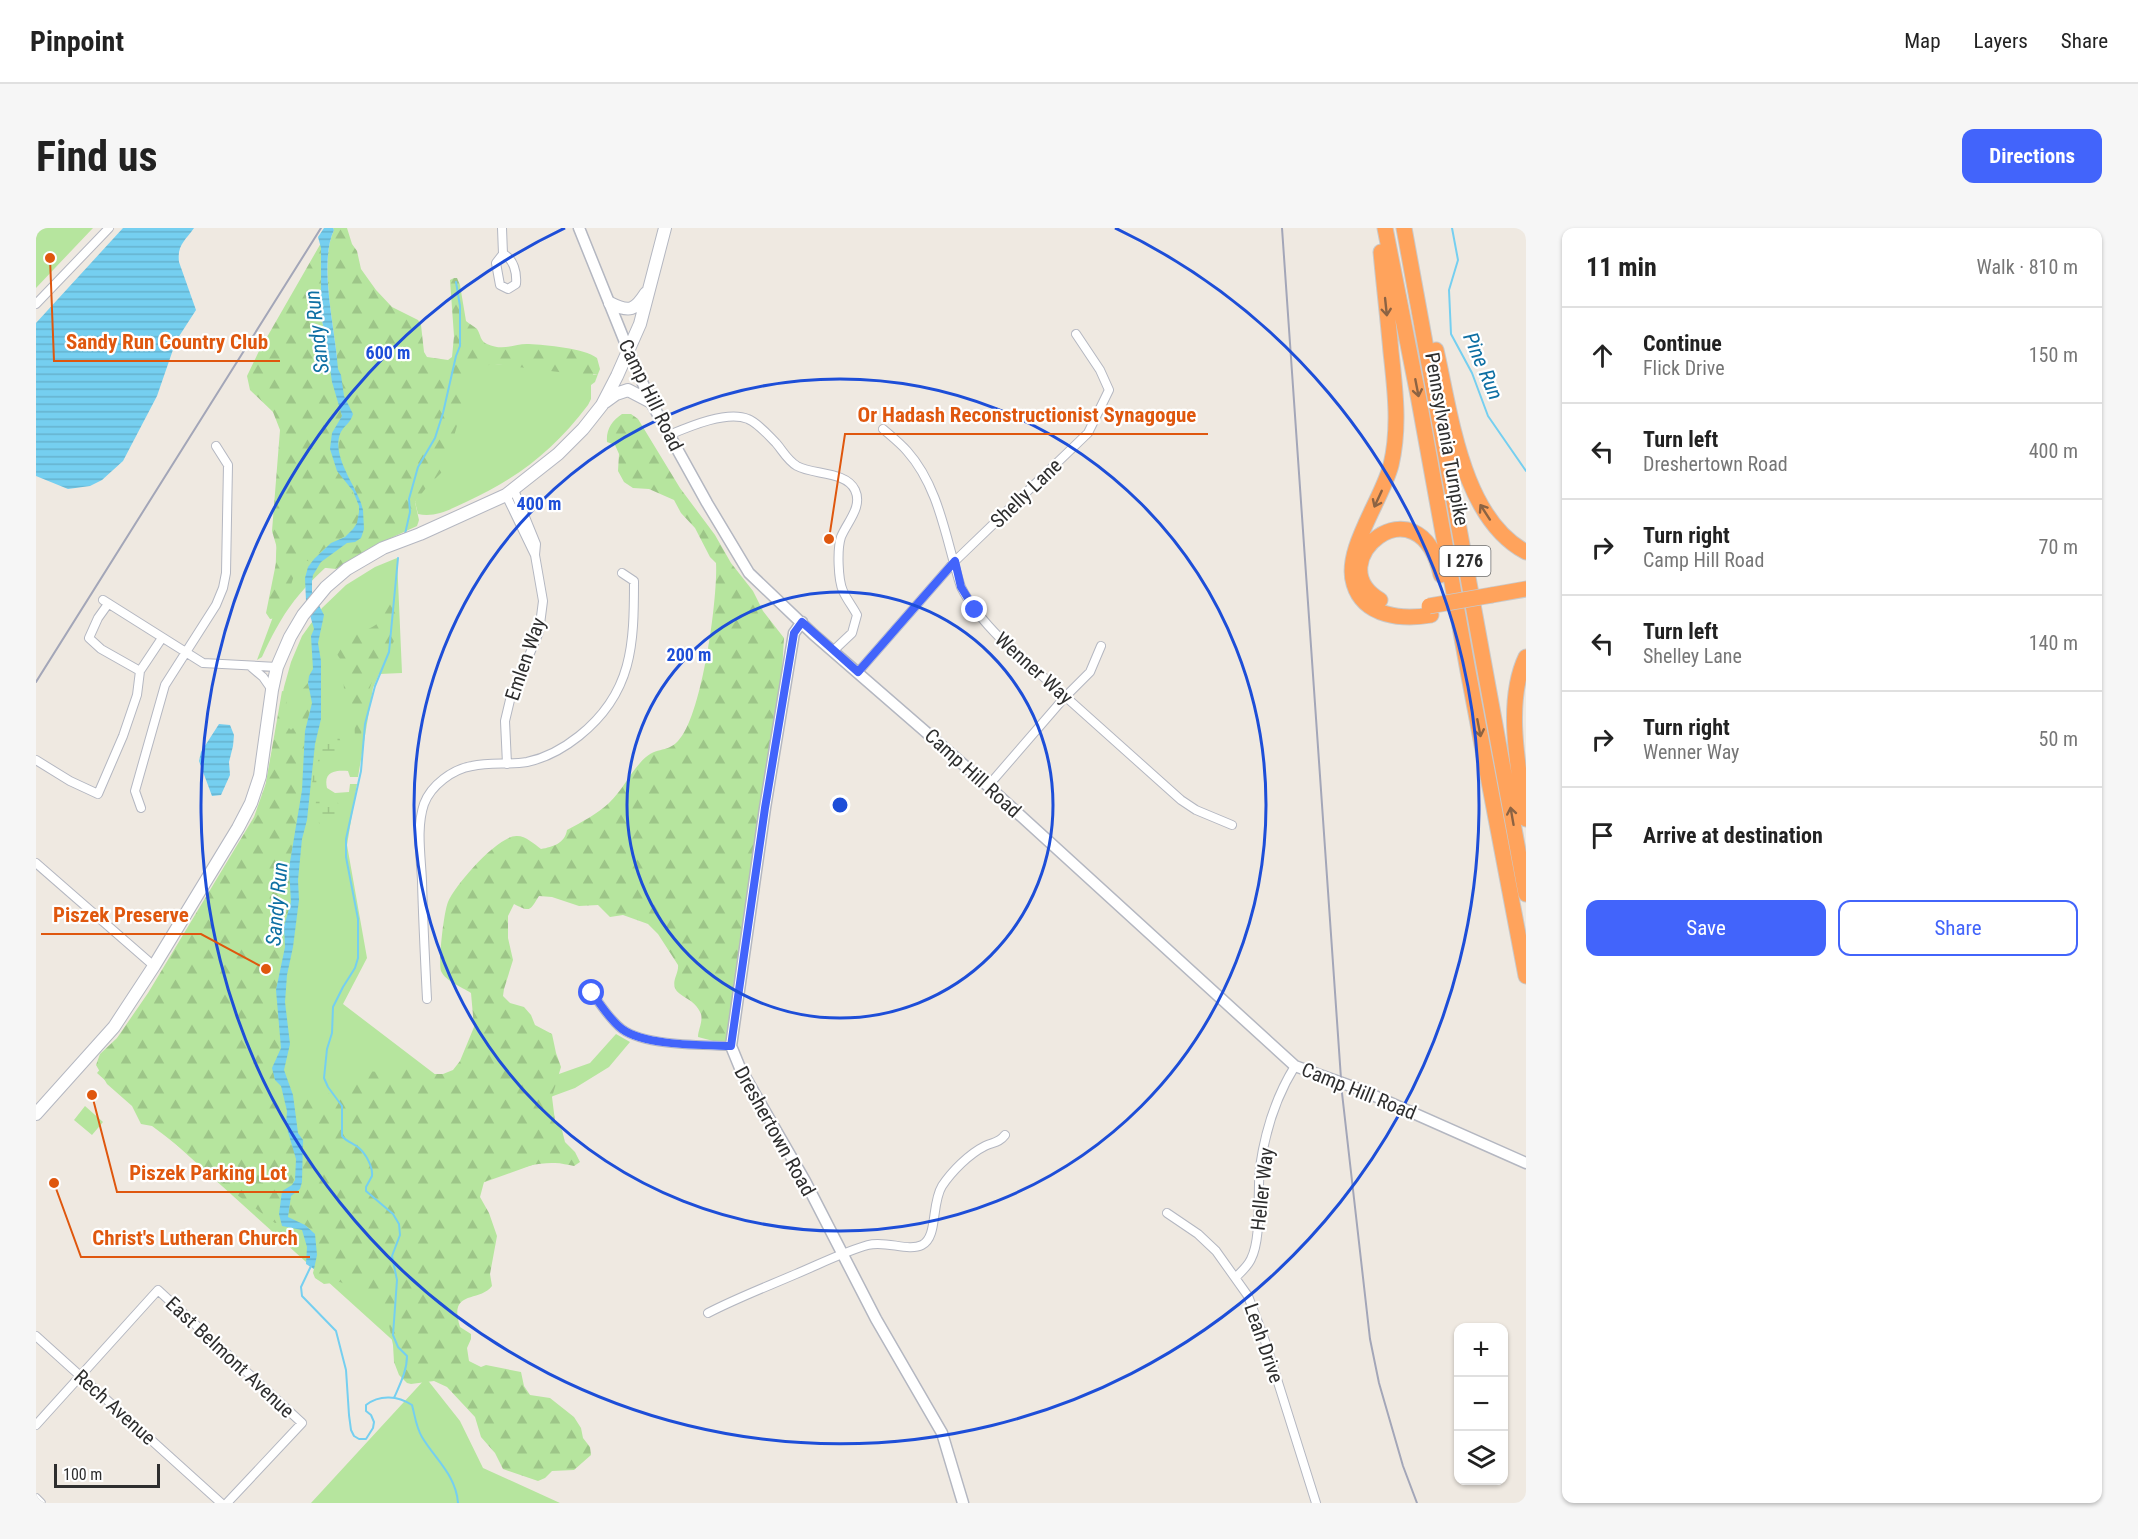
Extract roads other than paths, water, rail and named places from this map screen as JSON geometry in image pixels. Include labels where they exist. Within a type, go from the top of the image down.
[{"type":"highway","points":[[1378,228],[1395,396],[1395,440],[1391,464],[1383,488],[1356,547],[1352,574],[1353,584],[1362,599],[1382,613],[1406,618],[1430,610],[1493,599],[1526,597]]},
{"type":"highway","name":"Pennsylvania Turnpike","points":[[1385,228],[1526,976]]},
{"type":"highway","points":[[1405,228],[1461,455],[1472,490],[1493,525],[1510,542],[1526,552]]},
{"type":"highway","name":"Pennsylvania Turnpike","points":[[1405,228],[1526,894]]},
{"type":"highway","points":[[1430,610],[1394,607],[1376,598],[1368,589],[1361,575],[1361,562],[1366,548],[1378,536],[1397,530],[1413,532],[1422,537],[1434,551],[1458,650],[1468,671]]},
{"type":"highway","points":[[1493,599],[1526,589]]},
{"type":"highway","points":[[1526,657],[1517,688],[1515,728],[1526,819]]},
{"type":"main road","points":[[36,1114],[114,1027],[238,828],[251,803],[261,767],[277,667],[303,615],[317,597],[347,569],[383,548],[420,534],[510,493],[558,454],[583,429],[602,405],[640,324],[665,228]]},
{"type":"main road","points":[[610,303],[622,309],[632,309],[651,287]]},
{"type":"main road","points":[[602,405],[616,394],[628,390],[651,402]]},
{"type":"street","points":[[36,304],[109,228]]},
{"type":"street","points":[[502,228],[503,254]]},
{"type":"street","name":"Camp Hill Road","points":[[579,228],[628,352],[651,402],[749,573],[833,651],[988,786],[1295,1066],[1359,1089],[1526,1163]]},
{"type":"street","name":"Shelly Lane","points":[[858,672],[955,561],[1088,434],[1109,390],[1100,370],[1076,334]]},
{"type":"street","points":[[669,435],[703,421],[733,417],[747,418],[778,445],[783,454],[797,466],[842,478],[850,483],[857,499],[855,510],[842,537],[839,563],[842,590],[857,615],[852,633],[833,651]]},
{"type":"street","name":"Wenner Way","points":[[883,429],[906,449],[929,483],[955,561],[961,587],[985,622],[1181,800],[1196,810],[1232,825]]},
{"type":"street","points":[[141,808],[135,791],[165,685],[216,605],[223,588],[226,573],[228,465],[216,446]]},
{"type":"street","name":"Emlen Way","points":[[507,764],[505,721],[510,700],[539,632],[543,601],[535,555],[510,493]]},
{"type":"street","points":[[427,999],[420,836],[424,802],[432,790],[457,771],[471,766],[527,762],[550,754],[572,742],[594,724],[614,699],[627,670],[634,630],[634,580],[621,573]]},
{"type":"street","points":[[140,671],[101,648],[89,638],[106,602],[203,663],[277,667]]},
{"type":"street","points":[[787,609],[794,633]]},
{"type":"street","name":"Dreshertown Road","points":[[802,622],[794,633],[765,808],[731,1046],[740,1068],[805,1181],[876,1319],[942,1433],[963,1503]]},
{"type":"street","points":[[36,760],[70,781],[98,794],[123,736],[136,695],[140,671],[162,638]]},
{"type":"street","points":[[988,786],[1065,697],[1090,672],[1101,646]]},
{"type":"street","points":[[249,666],[263,677],[272,690]]},
{"type":"street","points":[[36,863],[154,966]]},
{"type":"street","points":[[592,993],[615,1023],[635,1036],[685,1045],[731,1046]]},
{"type":"street","name":"Heller Way","points":[[1236,1277],[1247,1265],[1255,1250],[1258,1186],[1264,1149],[1276,1105],[1287,1078],[1295,1066]]},
{"type":"street","points":[[708,1313],[841,1254],[878,1243],[915,1247],[922,1245],[928,1241],[931,1234],[934,1205],[944,1183],[974,1153],[1001,1140],[1005,1135]]},
{"type":"street","name":"Leah Drive","points":[[1167,1213],[1208,1243],[1225,1260],[1248,1296],[1316,1503]]},
{"type":"street","name":"East Belmont Avenue","points":[[81,1377],[158,1290],[302,1423],[227,1503]]},
{"type":"street","name":"Rech Avenue","points":[[36,1336],[220,1503]]},
{"type":"street","points":[[36,1425],[81,1377]]},
{"type":"street","points":[[36,1498],[41,1503]]},
{"type":"water","points":[[123,228],[194,228],[182,244],[179,251],[179,262],[196,310],[176,341],[157,396],[123,461],[102,480],[90,486],[68,489],[36,476],[36,323]]},
{"type":"water","points":[[324,228],[334,230],[329,244],[329,298],[338,369],[344,396],[353,414],[340,434],[339,451],[361,503],[364,529],[361,538],[347,543],[321,562],[312,581],[312,592],[324,615],[318,643],[321,661],[321,719],[315,744],[307,820],[302,839],[298,880],[299,900],[287,975],[285,1002],[290,1044],[284,1070],[293,1095],[298,1133],[303,1140],[302,1182],[300,1189],[291,1196],[288,1217],[305,1225],[315,1234],[317,1255],[314,1269],[306,1264],[307,1247],[302,1230],[282,1226],[279,1214],[282,1191],[292,1185],[295,1180],[296,1159],[286,1125],[287,1111],[281,1086],[275,1080],[272,1068],[281,1048],[276,990],[285,947],[284,926],[291,902],[289,868],[302,790],[305,731],[312,703],[308,683],[313,669],[311,636],[314,629],[306,601],[305,578],[308,567],[314,559],[331,543],[345,537],[353,529],[359,512],[353,491],[337,471],[330,449],[332,433],[342,416],[332,382],[321,316],[321,248],[318,237]]},
{"type":"water","points":[[219,724],[230,725],[234,735],[233,746],[229,762],[230,775],[221,795],[212,796],[199,761],[201,752]]},
{"type":"waterway","name":"Pine Run","points":[[1452,228],[1458,260],[1449,290],[1451,334],[1472,373],[1488,416],[1526,471]]},
{"type":"waterway","points":[[405,534],[410,512],[409,499],[418,467],[435,438],[460,346],[460,306],[456,282]]},
{"type":"waterway","points":[[394,1398],[407,1362],[407,1356],[398,1347],[393,1335],[397,1280],[392,1256],[400,1235],[399,1224],[393,1214],[366,1191],[372,1176],[370,1165],[362,1151],[342,1136],[342,1106],[324,1078],[327,1049],[332,1033],[333,1007],[355,968],[358,958],[358,919],[346,857],[346,839],[361,771],[365,724],[375,686],[389,652],[398,558]]},
{"type":"waterway","name":"Sandy Run","points":[[311,1266],[301,1287],[302,1296],[336,1331],[346,1370],[349,1415],[354,1436],[366,1439],[373,1428],[374,1422],[366,1411],[366,1405],[371,1401],[389,1398],[412,1405],[420,1433],[449,1476],[458,1503]]},
{"type":"railway","points":[[36,682],[321,228]]},
{"type":"railway","points":[[1282,228],[1342,1093],[1370,1339],[1379,1383],[1403,1466],[1417,1503]]},
{"type":"place","name":"Sandy Run Country Club","points":[[50,258]]},
{"type":"place","name":"Or Hadash Reconstructionist Synagogue","points":[[829,539]]},
{"type":"place","name":"Piszek Preserve","points":[[266,969]]},
{"type":"place","name":"Piszek Parking Lot","points":[[92,1095]]},
{"type":"place","name":"Christ's Lutheran Church","points":[[54,1183]]}]
